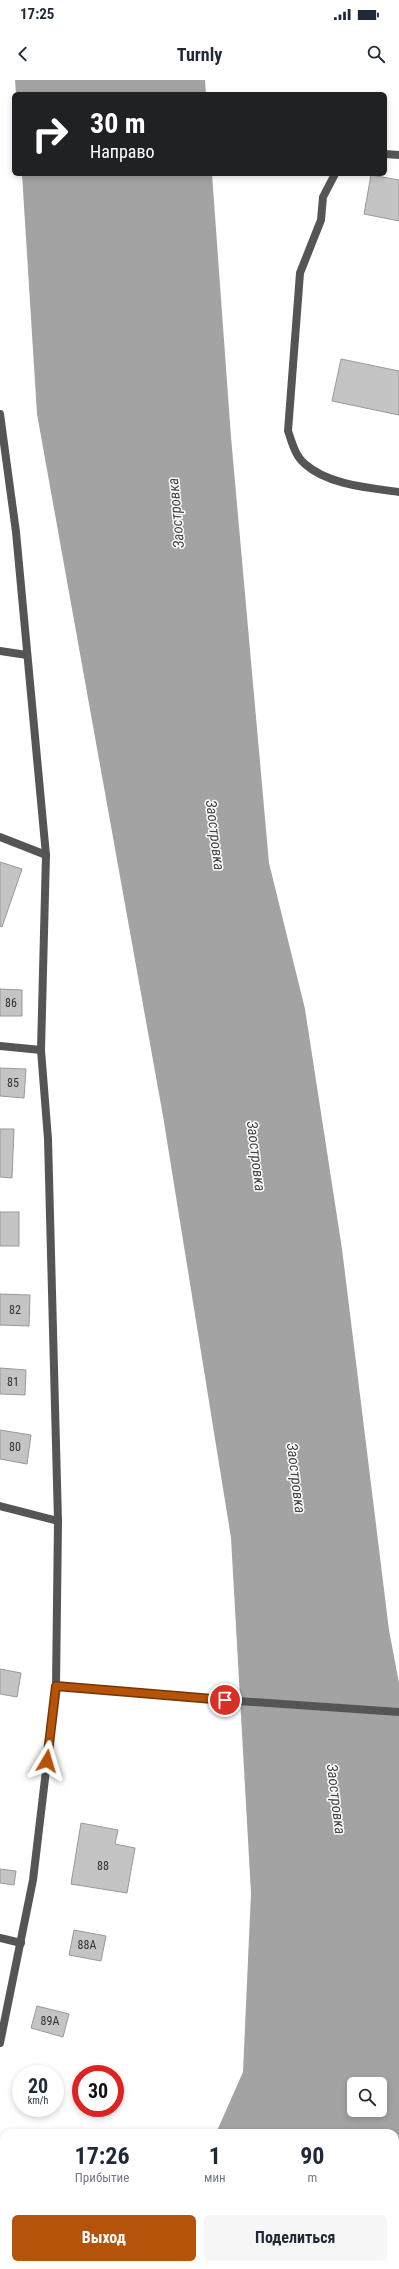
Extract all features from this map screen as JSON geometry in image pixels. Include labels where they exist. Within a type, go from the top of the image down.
[{"type":"street","points":[[387,154],[399,155]]},
{"type":"street","points":[[334,176],[323,197],[321,220],[300,273],[288,431],[295,451],[305,464],[344,483],[399,492]]},
{"type":"street","points":[[0,414],[16,532],[46,855],[41,1050],[48,1139],[58,1521],[56,1686],[33,1880],[0,2043]]},
{"type":"street","points":[[0,651],[27,655]]},
{"type":"street","points":[[0,837],[46,855]]},
{"type":"street","points":[[0,1046],[41,1050]]},
{"type":"street","points":[[0,1506],[58,1521]]},
{"type":"street","points":[[56,1686],[210,1699],[399,1712]]},
{"type":"street","points":[[0,1938],[21,1943]]},
{"type":"water","points":[[15,80],[205,80],[206,92],[16,92]]},
{"type":"water","name":"Заостровка","points":[[22,176],[212,176],[231,437],[269,863],[305,1009],[342,1249],[389,1630],[399,1683],[399,2129],[218,2129],[243,2072],[251,1893],[231,1538],[163,1116],[37,414]]},
{"type":"building","points":[[371,176],[399,180],[399,221],[364,214]]},
{"type":"building","points":[[341,359],[399,371],[399,415],[332,401]]},
{"type":"building","points":[[0,862],[22,869],[2,927],[0,926]]},
{"type":"building","points":[[0,989],[22,990],[22,1016],[0,1016]]},
{"type":"building","points":[[0,1068],[26,1069],[24,1098],[0,1096]]},
{"type":"building","points":[[0,1129],[14,1129],[12,1178],[0,1177]]},
{"type":"building","points":[[0,1212],[19,1212],[19,1246],[0,1246]]},
{"type":"building","points":[[0,1294],[30,1295],[29,1326],[0,1325]]},
{"type":"building","points":[[0,1368],[26,1370],[25,1395],[0,1394]]},
{"type":"building","points":[[0,1430],[31,1435],[27,1464],[0,1459]]},
{"type":"building","points":[[0,1669],[21,1673],[17,1697],[0,1694]]},
{"type":"building","points":[[81,1823],[118,1830],[115,1844],[135,1848],[127,1893],[71,1884]]},
{"type":"building","points":[[0,1869],[16,1871],[14,1885],[0,1883]]},
{"type":"building","points":[[74,1930],[106,1936],[101,1961],[69,1955]]},
{"type":"building","points":[[37,2006],[69,2014],[63,2037],[31,2028]]},
{"type":"route","points":[[47,1761],[56,1686],[225,1700]]}]
